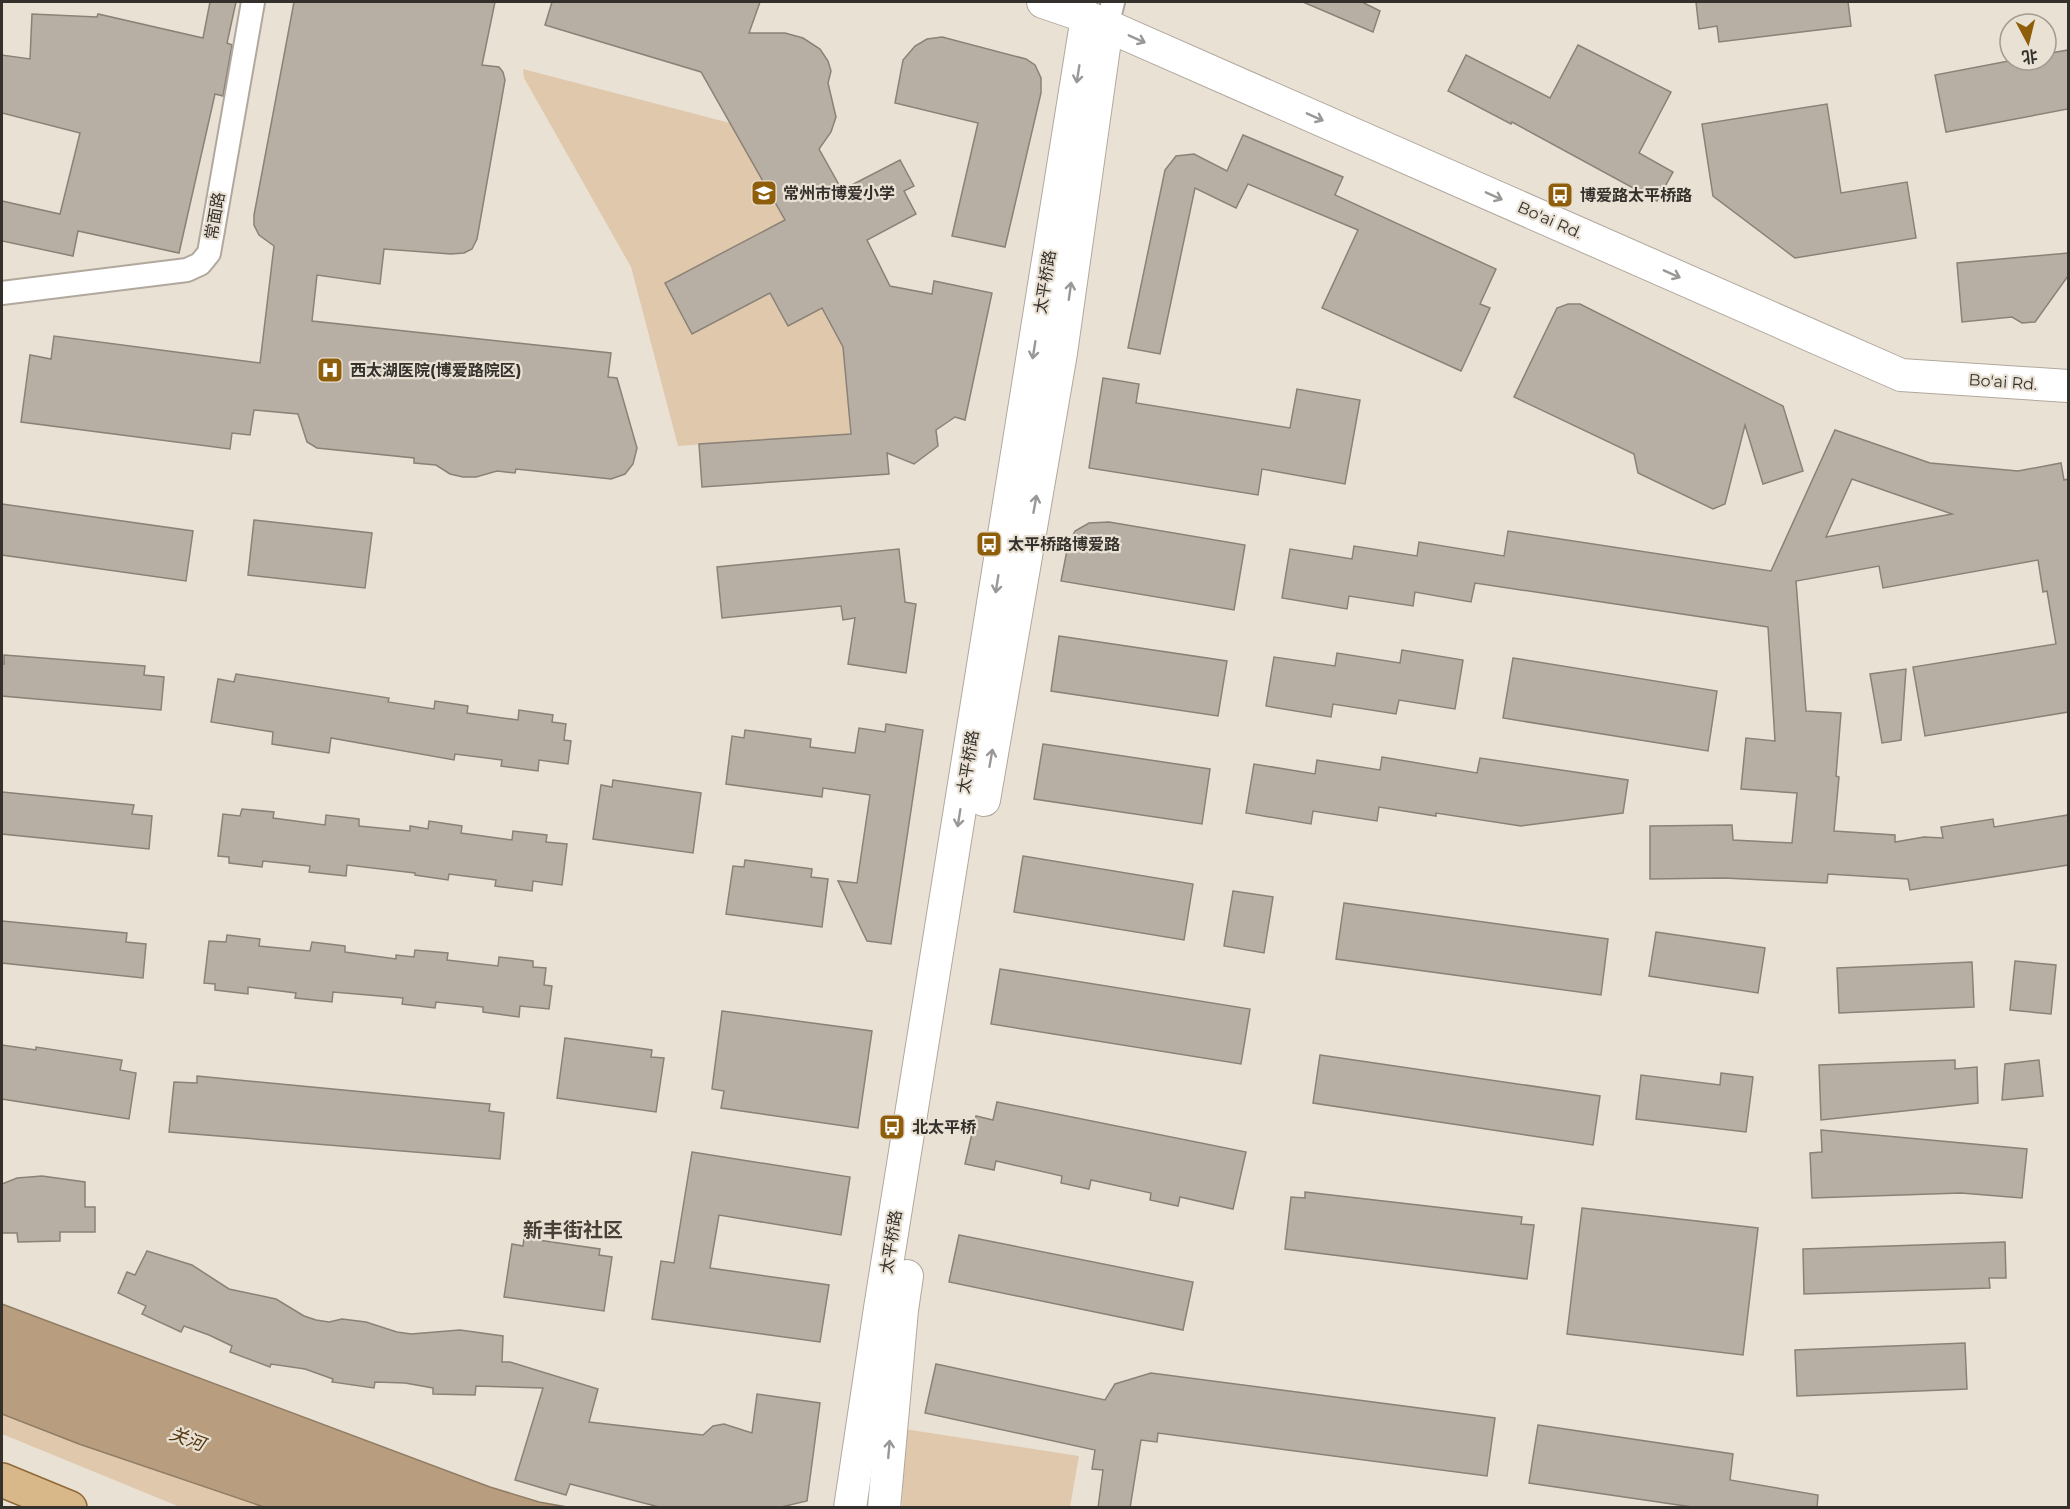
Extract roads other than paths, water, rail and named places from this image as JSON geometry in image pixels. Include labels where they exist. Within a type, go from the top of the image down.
[{"type":"main road","name":"Bo'ai Rd.","points":[[1043,2],[1100,11],[1901,375],[2068,386]]},
{"type":"main road","name":"太平桥路","points":[[850,1508],[882,1296],[1100,11]]},
{"type":"main road","points":[[884,1508],[902,1310],[985,795],[1061,353],[1100,11]]},
{"type":"main road","points":[[2,1479],[70,1508]]},
{"type":"street","name":"常面路","points":[[2,293],[187,270],[200,264],[209,252],[253,2]]},
{"type":"water","name":"关河","points":[[2,1304],[490,1487],[539,1502],[567,1507],[264,1507],[79,1444],[2,1414]]},
{"type":"place","name":"常州市博爱小学","points":[[764,193]]},
{"type":"place","name":"博爱路太平桥路","points":[[1560,195]]},
{"type":"place","name":"西太湖医院(博爱路院区)","points":[[330,370]]},
{"type":"place","name":"太平桥路博爱路","points":[[989,544]]},
{"type":"place","name":"北太平桥","points":[[892,1127]]},
{"type":"district","name":"新丰街社区","points":[[573,1230]]}]
